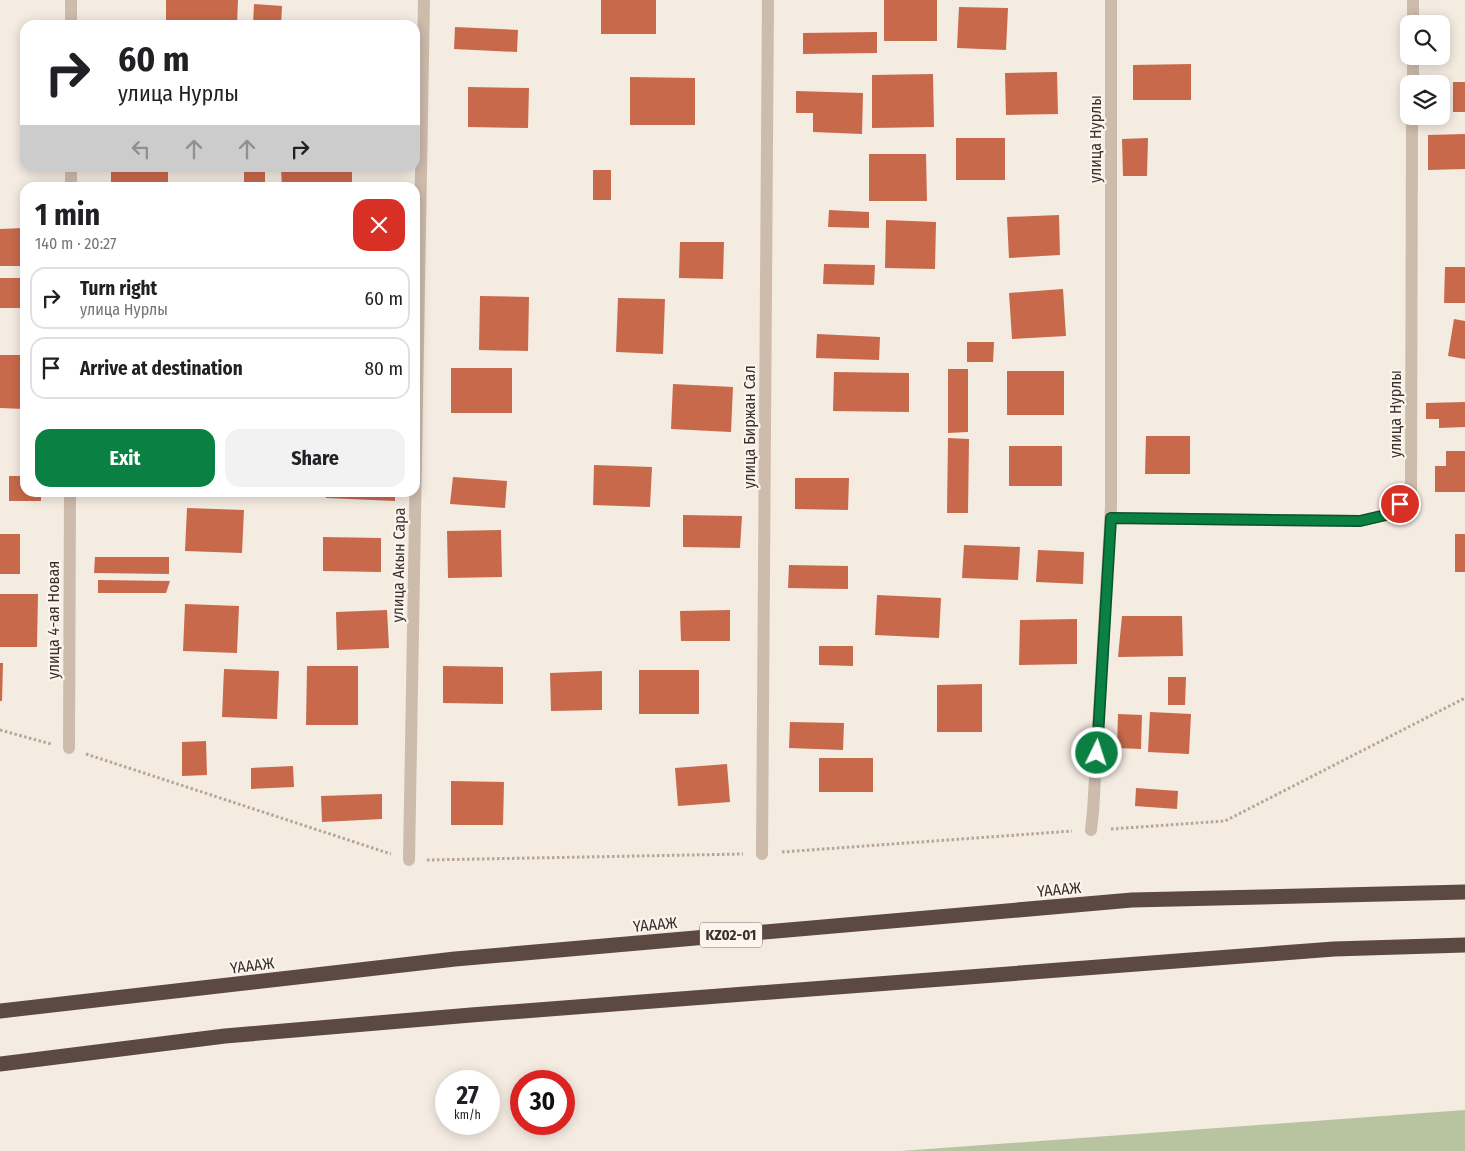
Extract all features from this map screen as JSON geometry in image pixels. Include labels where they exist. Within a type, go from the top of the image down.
[{"type":"highway","name":"ҮАААЖ","points":[[0,1011],[455,959],[1132,900],[1465,892]]},
{"type":"highway","points":[[0,1064],[225,1036],[471,1015],[1334,948],[1465,945]]},
{"type":"street","points":[[71,0],[71,20]]},
{"type":"street","name":"улица Акын Сара","points":[[420,229],[424,0]]},
{"type":"street","name":"улица Биржан Сал","points":[[762,854],[768,0]]},
{"type":"street","name":"улица Нурлы","points":[[1091,830],[1111,518],[1111,0]]},
{"type":"street","points":[[1413,0],[1413,15]]},
{"type":"street","name":"улица Нурлы","points":[[1111,518],[1360,521],[1390,514],[1410,493],[1412,125]]},
{"type":"street","name":"улица 4-ая Новая","points":[[69,748],[70,497]]},
{"type":"street","name":"улица Акын Сара","points":[[409,860],[415,497]]},
{"type":"path","points":[[0,730],[69,748],[409,860],[762,854],[1225,822],[1465,698]]},
{"type":"green space","points":[[1465,1110],[1465,1151],[901,1151]]},
{"type":"building","points":[[166,0],[238,0],[237,20],[166,20]]},
{"type":"building","points":[[601,0],[656,0],[656,34],[601,34]]},
{"type":"building","points":[[884,0],[937,0],[937,41],[884,41]]},
{"type":"building","points":[[254,4],[282,6],[281,20],[253,20]]},
{"type":"building","points":[[959,7],[1008,8],[1006,50],[957,48]]},
{"type":"building","points":[[455,27],[518,30],[517,52],[454,49]]},
{"type":"building","points":[[877,32],[877,53],[803,54],[803,33]]},
{"type":"building","points":[[1191,64],[1191,100],[1133,100],[1133,65]]},
{"type":"building","points":[[1057,72],[1058,114],[1006,115],[1005,73]]},
{"type":"building","points":[[933,74],[934,127],[872,128],[872,75]]},
{"type":"building","points":[[630,77],[695,78],[695,125],[630,125]]},
{"type":"building","points":[[1453,82],[1465,82],[1465,112],[1453,112]]},
{"type":"building","points":[[468,87],[529,88],[528,128],[468,127]]},
{"type":"building","points":[[796,91],[863,93],[862,134],[813,132],[813,113],[796,113]]},
{"type":"building","points":[[1465,134],[1465,169],[1428,170],[1428,135]]},
{"type":"building","points":[[956,138],[1005,138],[1005,180],[956,180]]},
{"type":"building","points":[[1148,138],[1147,176],[1123,176],[1122,139]]},
{"type":"building","points":[[869,154],[926,154],[927,201],[869,201]]},
{"type":"building","points":[[593,170],[611,170],[611,200],[593,200]]},
{"type":"building","points":[[111,172],[168,172],[168,182],[111,182]]},
{"type":"building","points":[[244,172],[265,172],[265,182],[244,182]]},
{"type":"building","points":[[281,172],[352,172],[352,182],[282,182]]},
{"type":"building","points":[[829,210],[869,212],[869,228],[828,227]]},
{"type":"building","points":[[1059,215],[1060,255],[1009,258],[1007,217]]},
{"type":"building","points":[[886,220],[936,222],[935,269],[885,268]]},
{"type":"building","points":[[20,228],[20,266],[0,266],[0,229]]},
{"type":"building","points":[[680,242],[724,242],[723,279],[679,278]]},
{"type":"building","points":[[824,264],[875,265],[874,285],[823,284]]},
{"type":"building","points":[[1445,267],[1465,267],[1465,303],[1444,303]]},
{"type":"building","points":[[0,278],[20,278],[20,308],[0,308]]},
{"type":"building","points":[[1063,289],[1066,336],[1012,339],[1009,293]]},
{"type":"building","points":[[480,296],[529,297],[528,351],[479,350]]},
{"type":"building","points":[[618,298],[665,299],[663,354],[616,352]]},
{"type":"building","points":[[1454,319],[1465,321],[1465,359],[1448,356]]},
{"type":"building","points":[[817,334],[880,337],[879,360],[816,358]]},
{"type":"building","points":[[967,342],[994,342],[993,362],[967,362]]},
{"type":"building","points":[[0,355],[20,355],[20,409],[0,408]]},
{"type":"building","points":[[451,368],[512,368],[512,413],[451,413]]},
{"type":"building","points":[[948,369],[968,369],[968,432],[948,433]]},
{"type":"building","points":[[1007,371],[1064,371],[1064,415],[1007,415]]},
{"type":"building","points":[[834,372],[909,373],[909,412],[833,411]]},
{"type":"building","points":[[673,384],[733,387],[731,432],[671,429]]},
{"type":"building","points":[[1465,402],[1465,427],[1439,428],[1439,419],[1426,419],[1426,403]]},
{"type":"building","points":[[1146,436],[1190,436],[1190,474],[1145,474]]},
{"type":"building","points":[[948,438],[969,439],[968,513],[947,513]]},
{"type":"building","points":[[1009,446],[1062,446],[1062,486],[1009,486]]},
{"type":"building","points":[[1446,451],[1465,451],[1465,492],[1435,492],[1435,466],[1446,466]]},
{"type":"building","points":[[594,465],[652,467],[650,507],[593,505]]},
{"type":"building","points":[[9,476],[20,476],[20,497],[41,497],[41,501],[9,501]]},
{"type":"building","points":[[453,477],[507,481],[505,508],[450,504]]},
{"type":"building","points":[[795,478],[849,478],[848,510],[795,509]]},
{"type":"building","points":[[395,497],[395,501],[326,498]]},
{"type":"building","points":[[187,508],[244,510],[242,553],[185,551]]},
{"type":"building","points":[[683,515],[742,516],[740,548],[683,547]]},
{"type":"building","points":[[501,530],[502,577],[448,578],[447,531]]},
{"type":"building","points":[[0,534],[20,534],[20,574],[0,574]]},
{"type":"building","points":[[1455,534],[1465,534],[1465,572],[1455,572]]},
{"type":"building","points":[[323,537],[381,538],[381,572],[323,571]]},
{"type":"building","points":[[964,545],[1020,547],[1018,580],[962,578]]},
{"type":"building","points":[[1038,550],[1084,552],[1083,584],[1036,582]]},
{"type":"building","points":[[95,557],[169,557],[169,574],[94,573]]},
{"type":"building","points":[[789,565],[848,566],[848,589],[788,588]]},
{"type":"building","points":[[98,580],[170,581],[166,593],[98,593]]},
{"type":"building","points":[[0,594],[38,594],[37,647],[0,647]]},
{"type":"building","points":[[877,595],[941,598],[939,638],[875,635]]},
{"type":"building","points":[[185,604],[239,606],[237,653],[183,651]]},
{"type":"building","points":[[387,610],[389,648],[337,650],[336,612]]},
{"type":"building","points":[[730,610],[730,641],[681,641],[680,611]]},
{"type":"building","points":[[1122,616],[1182,616],[1183,656],[1118,657]]},
{"type":"building","points":[[1077,619],[1077,664],[1019,665],[1020,620]]},
{"type":"building","points":[[819,646],[853,646],[853,666],[819,665]]},
{"type":"building","points":[[0,663],[3,663],[2,701],[0,701]]},
{"type":"building","points":[[307,666],[358,666],[358,725],[306,725]]},
{"type":"building","points":[[443,666],[503,667],[503,704],[443,703]]},
{"type":"building","points":[[224,669],[279,671],[277,719],[222,717]]},
{"type":"building","points":[[639,670],[699,670],[699,714],[639,714]]},
{"type":"building","points":[[602,671],[602,710],[551,711],[550,673]]},
{"type":"building","points":[[1168,677],[1186,677],[1185,705],[1168,705]]},
{"type":"building","points":[[982,684],[982,732],[937,732],[937,685]]},
{"type":"building","points":[[1150,712],[1191,714],[1189,754],[1148,752]]},
{"type":"building","points":[[1118,714],[1142,715],[1141,749],[1117,748]]},
{"type":"building","points":[[790,722],[844,723],[843,750],[789,748]]},
{"type":"building","points":[[206,741],[207,775],[182,776],[182,742]]},
{"type":"building","points":[[819,758],[873,758],[873,792],[819,792]]},
{"type":"building","points":[[727,764],[730,802],[678,806],[675,768]]},
{"type":"building","points":[[293,766],[294,787],[251,789],[251,768]]},
{"type":"building","points":[[451,781],[504,782],[503,825],[451,825]]},
{"type":"building","points":[[1136,788],[1178,791],[1177,809],[1135,806]]},
{"type":"building","points":[[382,794],[382,819],[322,822],[321,796]]},
{"type":"route","points":[[1097,753],[1111,518],[1360,521],[1390,514],[1400,504]]}]
